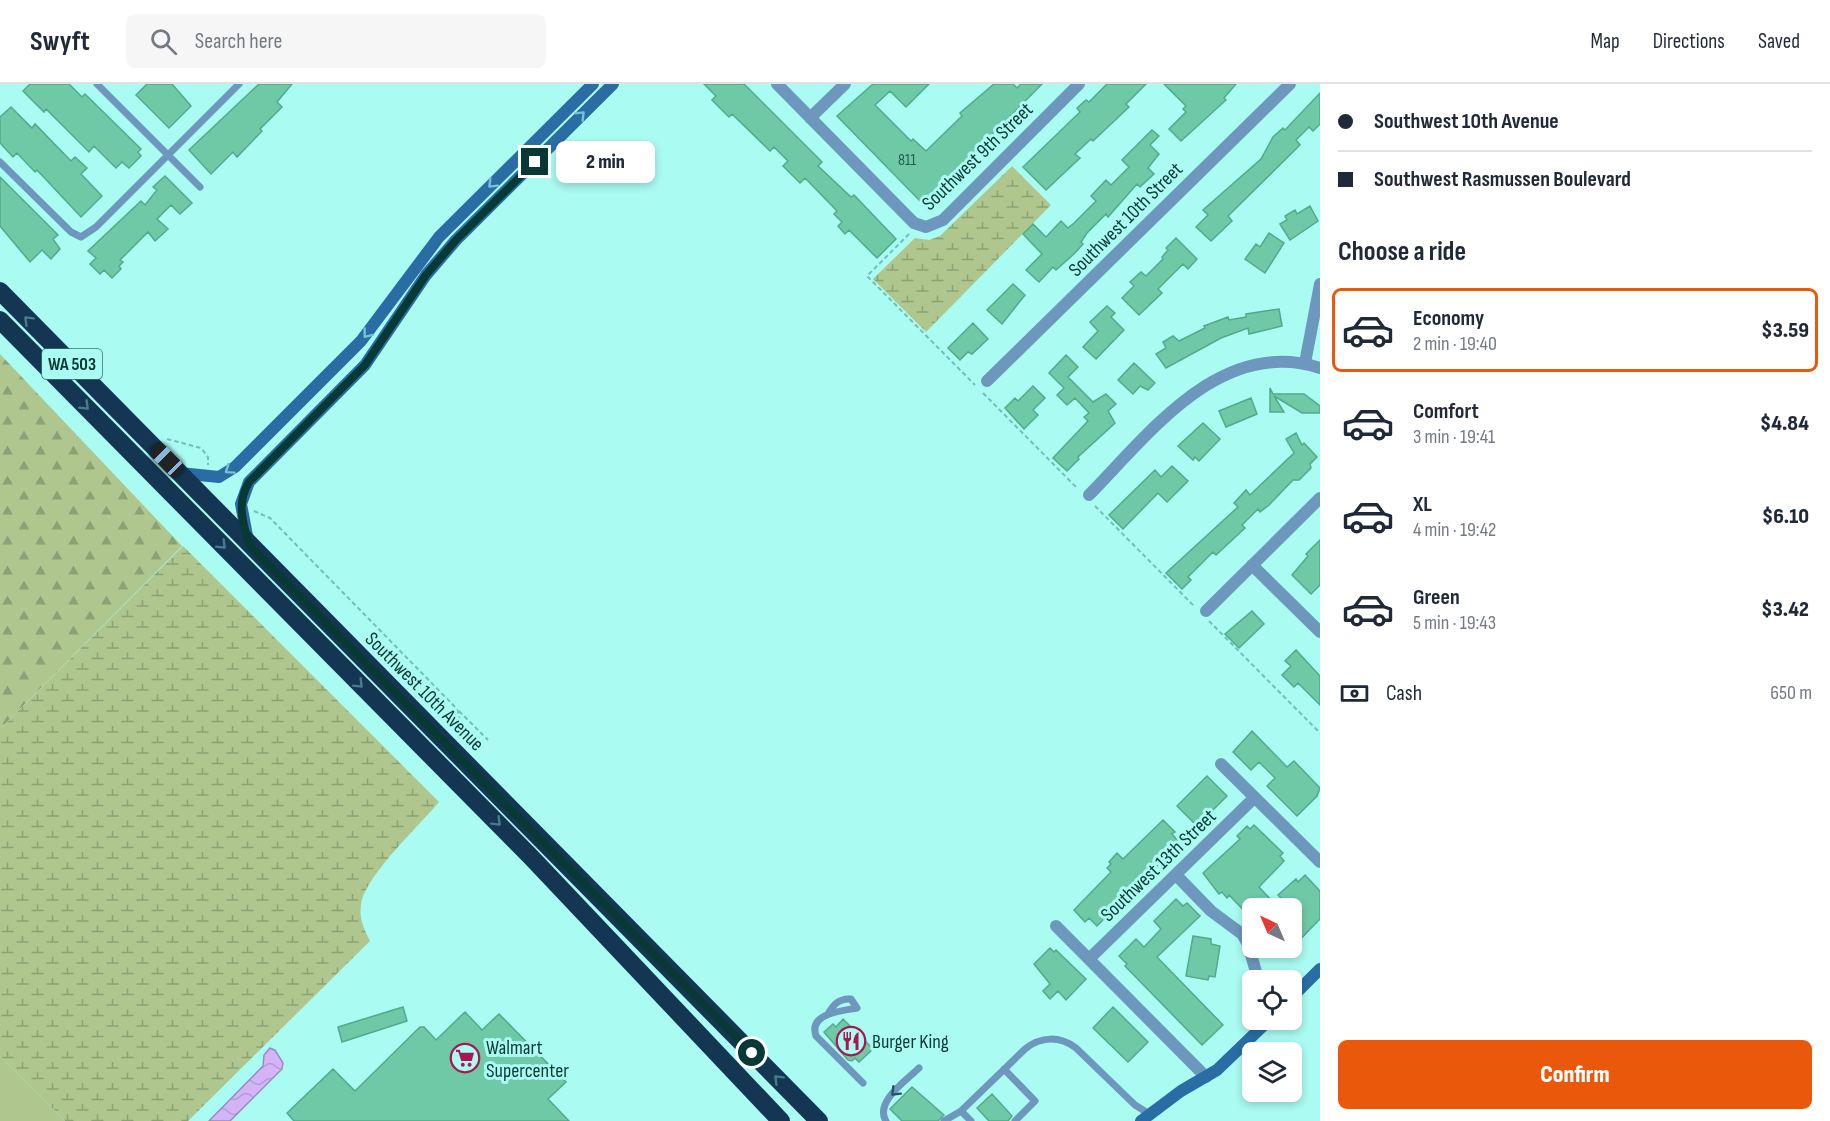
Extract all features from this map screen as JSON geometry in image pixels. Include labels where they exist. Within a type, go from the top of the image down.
[{"type":"highway","name":"Southwest 10th Avenue","points":[[0,291],[819,1121]]},
{"type":"highway","name":"WA 503","points":[[0,320],[531,856],[781,1121]]},
{"type":"street","points":[[179,472],[219,477],[235,467],[362,341],[439,237],[593,84]]},
{"type":"street","points":[[249,545],[241,504],[249,482],[365,365],[426,275],[456,240],[613,84]]},
{"type":"street","points":[[777,84],[922,226]]},
{"type":"street","points":[[810,118],[844,84]]},
{"type":"street","name":"Southwest 9th Street","points":[[922,226],[943,220],[1079,84]]},
{"type":"street","name":"Southwest 10th Street","points":[[987,381],[1290,84]]},
{"type":"street","points":[[1305,363],[1320,284]]},
{"type":"street","points":[[1089,495],[1191,394],[1247,365],[1277,361],[1305,363],[1320,368]]},
{"type":"street","points":[[1206,611],[1320,498]]},
{"type":"street","points":[[1252,565],[1320,633]]},
{"type":"street","points":[[1221,764],[1320,862]]},
{"type":"street","name":"Southwest 13th Street","points":[[1089,960],[1254,798]]},
{"type":"street","points":[[1176,875],[1211,911],[1242,934],[1248,944],[1255,970]]},
{"type":"street","points":[[1056,926],[1206,1077]]},
{"type":"street","points":[[1302,988],[1320,969]]},
{"type":"street","points":[[1149,1119],[1181,1091],[1206,1077],[1258,1030]]},
{"type":"lane","points":[[97,84],[200,187]]},
{"type":"lane","points":[[0,162],[71,232],[81,237],[96,226],[239,84]]},
{"type":"lane","points":[[828,1014],[857,1008],[851,999],[836,1003],[816,1024],[816,1036],[863,1083]]},
{"type":"lane","points":[[944,1121],[961,1111],[1037,1041],[1051,1039],[1064,1041],[1076,1048],[1149,1119]]},
{"type":"lane","points":[[886,1121],[882,1112],[885,1103],[919,1068]]},
{"type":"lane","points":[[1004,1069],[1035,1101],[1015,1121]]},
{"type":"lane","points":[[961,1111],[971,1121]]},
{"type":"path","points":[[867,276],[922,226]]},
{"type":"path","points":[[143,436],[196,446],[205,452],[207,464]]},
{"type":"path","points":[[257,510],[270,518],[488,740]]},
{"type":"path","points":[[457,709],[466,745]]},
{"type":"green space","points":[[1012,166],[1051,205],[926,332],[873,279],[915,238],[929,240],[940,236]]},
{"type":"green space","points":[[0,354],[182,546],[0,729]]},
{"type":"green space","points":[[183,546],[439,802],[382,866],[364,894],[361,915],[370,941],[188,1121],[65,1121],[0,1056],[0,729]]},
{"type":"green space","points":[[0,1056],[65,1121],[0,1121]]},
{"type":"water","points":[[270,1048],[275,1050],[283,1063],[282,1069],[230,1121],[209,1121],[263,1066],[264,1055]]},
{"type":"building","points":[[30,84],[69,84],[82,97],[85,94],[141,149],[138,152],[141,156],[129,168],[122,162],[116,168],[94,146],[89,152],[46,109],[44,112],[23,91]]},
{"type":"building","points":[[147,84],[172,84],[191,106],[169,128],[136,95]]},
{"type":"building","points":[[259,84],[292,84],[277,102],[282,107],[260,129],[262,131],[237,157],[233,152],[211,174],[189,150]]},
{"type":"building","points":[[704,84],[744,84],[822,162],[818,166],[851,197],[854,195],[896,239],[877,258],[849,230],[845,234],[838,226],[842,222],[834,214],[837,211],[805,178],[800,183],[783,166],[788,161],[774,147],[770,151],[732,114],[729,117],[712,100],[716,96]]},
{"type":"building","points":[[873,84],[929,84],[906,107],[890,91],[875,105],[911,141],[913,139],[926,151],[962,116],[960,113],[994,84],[1013,84],[1017,88],[1021,84],[1042,84],[923,204],[837,116]]},
{"type":"building","points":[[1107,84],[1146,84],[1126,104],[1129,107],[1093,141],[1091,139],[1075,154],[1080,158],[1046,190],[1023,167],[1080,112],[1077,108],[1086,100],[1089,102]]},
{"type":"building","points":[[1164,84],[1236,84],[1224,98],[1226,100],[1181,141],[1169,129],[1186,112],[1183,109],[1186,106]]},
{"type":"building","points":[[1320,93],[1320,124],[1313,131],[1309,127],[1296,140],[1300,145],[1228,216],[1232,221],[1211,241],[1196,227],[1208,215],[1203,210],[1261,159],[1273,137],[1283,128],[1285,130]]},
{"type":"building","points":[[11,107],[32,128],[35,124],[71,161],[75,157],[87,168],[81,174],[102,196],[81,217],[37,170],[35,172],[17,153],[13,157],[0,143],[0,117]]},
{"type":"building","points":[[1152,130],[1159,136],[1150,145],[1159,154],[1148,168],[1154,174],[1140,187],[1137,184],[1108,217],[1106,214],[1087,233],[1081,242],[1083,244],[1074,254],[1056,270],[1053,267],[1039,282],[1026,270],[1042,254],[1023,234],[1033,224],[1046,237],[1061,221],[1068,228],[1096,201],[1091,196],[1106,180],[1111,185],[1129,167],[1122,160]]},
{"type":"building","points":[[165,176],[192,203],[180,214],[171,205],[157,219],[168,229],[155,241],[148,232],[120,260],[123,262],[119,266],[121,269],[112,278],[104,270],[100,274],[90,264],[96,258],[88,251],[141,201],[145,205],[157,190],[153,187]]},
{"type":"building","points":[[0,177],[58,235],[53,239],[60,249],[51,259],[42,250],[30,262],[0,226]]},
{"type":"building","points":[[1310,206],[1318,221],[1290,240],[1280,224],[1287,220],[1285,216],[1295,210],[1297,214]]},
{"type":"building","points":[[1269,233],[1284,243],[1265,273],[1245,259],[1256,244],[1260,247]]},
{"type":"building","points":[[1176,238],[1197,259],[1188,269],[1183,264],[1158,289],[1162,293],[1139,315],[1122,298],[1134,286],[1130,282],[1141,272],[1146,276],[1163,259],[1162,257],[1168,250],[1166,248]]},
{"type":"building","points":[[1013,284],[1025,295],[1002,324],[987,310]]},
{"type":"building","points":[[1107,306],[1115,313],[1111,317],[1124,330],[1096,359],[1083,347],[1098,331],[1090,322]]},
{"type":"building","points":[[1279,309],[1282,326],[1249,334],[1248,328],[1221,338],[1166,368],[1156,354],[1166,348],[1163,342],[1173,336],[1179,341],[1205,328],[1204,326],[1228,317],[1229,320],[1246,317],[1246,314]]},
{"type":"building","points":[[973,323],[988,339],[972,354],[968,352],[960,360],[948,348]]},
{"type":"building","points":[[1066,355],[1078,367],[1068,377],[1093,402],[1106,394],[1116,404],[1108,411],[1115,423],[1078,457],[1079,459],[1067,471],[1053,458],[1088,421],[1084,417],[1089,413],[1075,398],[1067,405],[1057,395],[1064,388],[1049,373]]},
{"type":"building","points":[[1134,363],[1155,383],[1148,390],[1140,386],[1133,394],[1118,380]]},
{"type":"building","points":[[1033,386],[1045,398],[1033,410],[1038,415],[1024,429],[1005,408],[1015,398],[1018,401]]},
{"type":"building","points":[[1270,388],[1273,394],[1304,394],[1320,406],[1320,413],[1302,413],[1274,396],[1284,412],[1270,412]]},
{"type":"building","points":[[1251,398],[1257,414],[1226,427],[1219,411]]},
{"type":"building","points":[[1203,423],[1220,439],[1199,461],[1195,457],[1193,460],[1178,446]]},
{"type":"building","points":[[1296,433],[1302,445],[1304,443],[1317,457],[1310,464],[1311,468],[1299,480],[1293,480],[1260,512],[1258,509],[1242,525],[1245,528],[1216,555],[1213,552],[1188,577],[1191,580],[1182,589],[1166,573],[1238,507],[1234,503],[1246,490],[1250,495],[1294,453],[1286,439]]},
{"type":"building","points":[[1172,466],[1188,481],[1167,502],[1158,493],[1123,529],[1109,515],[1155,470],[1161,477]]},
{"type":"building","points":[[1320,540],[1320,585],[1311,594],[1292,575],[1308,556],[1306,554]]},
{"type":"building","points":[[1252,611],[1264,624],[1239,648],[1225,634]]},
{"type":"building","points":[[1296,650],[1320,676],[1320,705],[1298,683],[1294,687],[1282,675],[1291,666],[1285,661]]},
{"type":"building","points":[[1252,731],[1287,767],[1294,761],[1320,788],[1317,796],[1297,816],[1267,786],[1275,778],[1259,762],[1251,770],[1233,752]]},
{"type":"building","points":[[1207,776],[1227,796],[1197,826],[1177,806]]},
{"type":"building","points":[[1163,820],[1175,832],[1172,834],[1180,843],[1097,926],[1089,918],[1085,922],[1074,910],[1111,872],[1107,868],[1111,864],[1109,862],[1117,853],[1123,859]]},
{"type":"building","points":[[1254,825],[1283,853],[1280,856],[1284,861],[1259,887],[1269,898],[1242,898],[1242,909],[1229,895],[1227,898],[1222,892],[1219,894],[1203,873],[1240,839],[1237,836],[1247,826],[1250,829]]},
{"type":"building","points":[[1305,875],[1320,891],[1320,919],[1302,938],[1302,898],[1281,898],[1278,895],[1296,879],[1298,882]]},
{"type":"building","points":[[1176,899],[1183,906],[1187,903],[1200,916],[1157,957],[1223,1025],[1202,1045],[1125,966],[1127,964],[1119,956],[1136,939],[1144,947],[1161,929],[1154,921]]},
{"type":"building","points":[[1193,936],[1211,939],[1211,944],[1220,946],[1215,977],[1209,976],[1208,980],[1186,976]]},
{"type":"building","points":[[1050,948],[1054,952],[1056,950],[1086,979],[1066,1000],[1058,991],[1050,999],[1043,991],[1050,984],[1034,964]]},
{"type":"building","points":[[403,1007],[407,1021],[342,1042],[338,1027]]},
{"type":"building","points":[[1113,1007],[1148,1042],[1128,1062],[1093,1028]]},
{"type":"building","name":"Walmart Supercenter","points":[[465,1012],[482,1030],[499,1014],[566,1082],[548,1099],[569,1121],[294,1121],[287,1113],[333,1069],[355,1091],[420,1027],[424,1027],[436,1040]]},
{"type":"building","name":"Burger King","points":[[843,1019],[873,1049],[859,1062],[855,1058],[852,1061],[848,1060],[824,1032],[833,1024],[836,1027]]},
{"type":"building","points":[[912,1087],[944,1115],[938,1121],[902,1121],[890,1109]]},
{"type":"building","points":[[992,1094],[1012,1116],[1008,1121],[989,1121],[977,1108]]},
{"type":"place","name":"Burger King","points":[[851,1041]]},
{"type":"place","name":"Walmart Supercenter","points":[[465,1058]]},
{"type":"route","points":[[535,162],[456,240],[426,275],[384,341],[365,365],[249,482],[242,495],[242,520],[249,545],[752,1053]]}]
